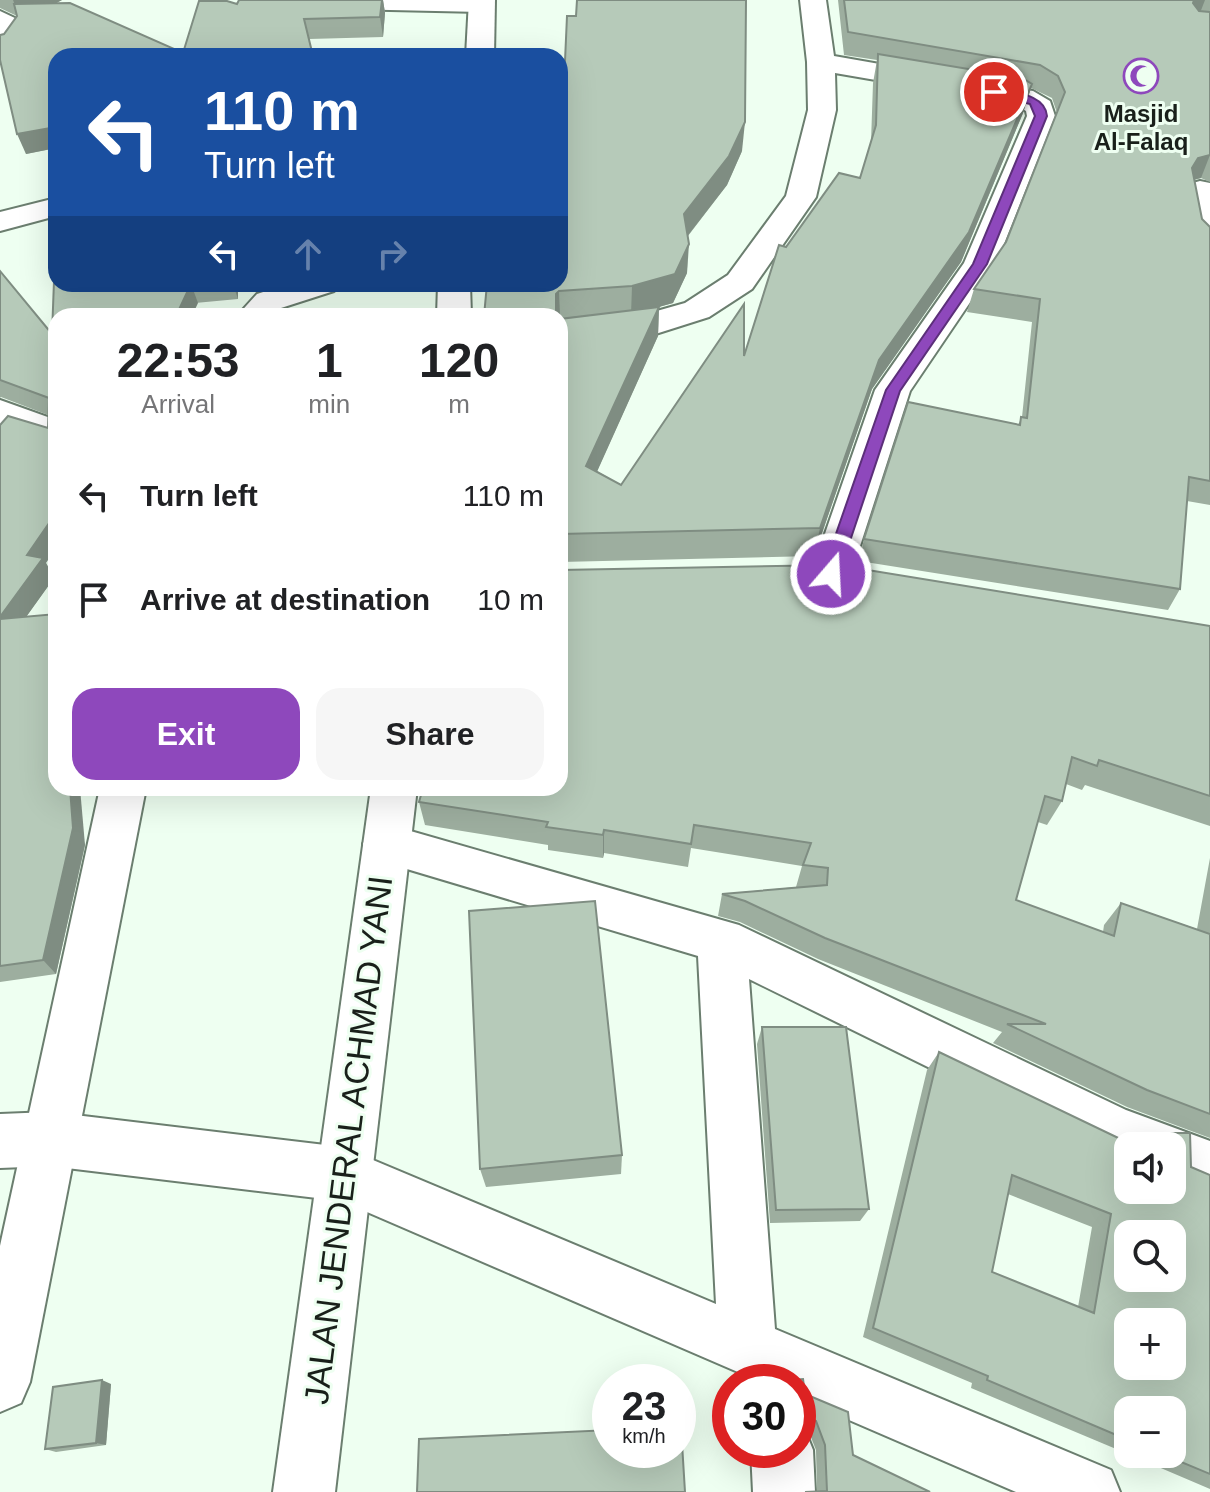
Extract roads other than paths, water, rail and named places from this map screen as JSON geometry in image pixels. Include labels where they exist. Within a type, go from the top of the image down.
[{"type":"main road","points":[[0,3],[7,0]]},
{"type":"main road","points":[[299,0],[482,2],[479,48]]},
{"type":"main road","points":[[568,333],[634,329],[697,310],[740,282],[801,197],[822,110],[821,62],[813,0]]},
{"type":"main road","points":[[0,19],[8,25],[9,34],[0,46]]},
{"type":"main road","points":[[821,62],[1023,97],[1040,107],[1041,116],[980,264],[893,390],[830,576]]},
{"type":"main road","points":[[1200,190],[1210,240]]},
{"type":"main road","points":[[0,222],[48,209]]},
{"type":"main road","points":[[262,308],[269,301],[297,292]]},
{"type":"main road","points":[[0,412],[48,431]]},
{"type":"main road","points":[[0,1382],[25,1140],[121,796]]},
{"type":"main road","name":"JALAN JENDERAL ACHMAD YANI","points":[[304,1492],[342,1174],[393,796]]},
{"type":"main road","points":[[386,844],[722,941],[1115,1132]]},
{"type":"main road","points":[[722,941],[768,1363]]},
{"type":"main road","points":[[25,1140],[342,1174],[768,1363],[1089,1492]]},
{"type":"main road","points":[[1186,1159],[1210,1168]]},
{"type":"main road","points":[[783,1468],[784,1492]]},
{"type":"place","name":"Masjid Al-Falaq","points":[[1141,76]]}]
